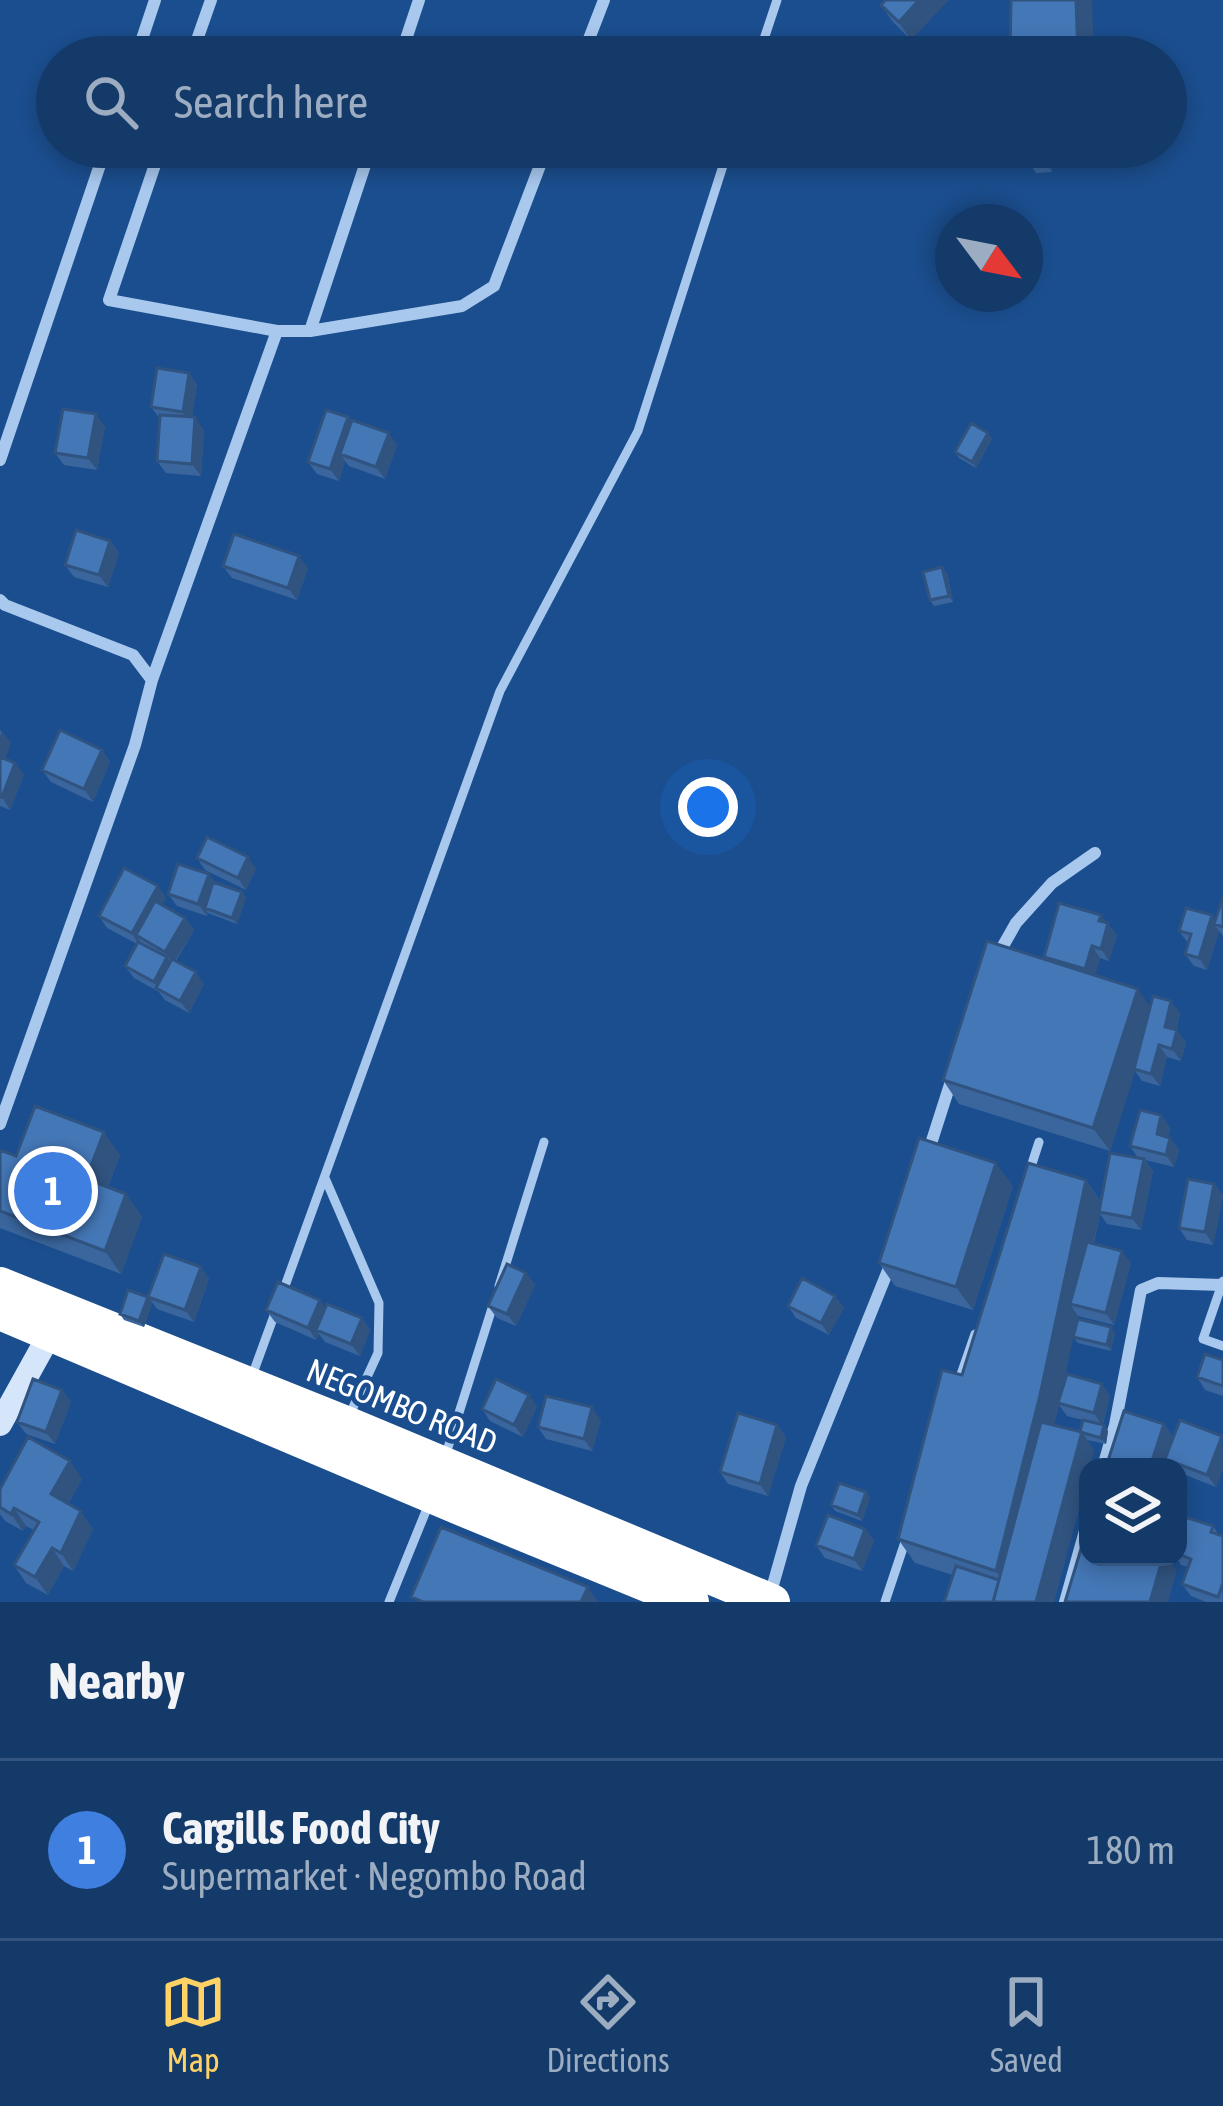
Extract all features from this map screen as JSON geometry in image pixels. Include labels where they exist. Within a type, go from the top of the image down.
[{"type":"highway","name":"NEGOMBO ROAD","points":[[0,1285],[57,1321],[446,1498],[691,1602]]},
{"type":"highway","name":"NEGOMBO ROAD","points":[[0,1312],[57,1321],[249,1385],[346,1424],[446,1498],[770,1601]]},
{"type":"street","points":[[143,36],[155,0]]},
{"type":"street","points":[[198,36],[211,0]]},
{"type":"street","points":[[407,36],[419,0]]},
{"type":"street","points":[[590,36],[604,0]]},
{"type":"street","points":[[0,460],[99,168]]},
{"type":"street","points":[[154,168],[109,300],[277,331],[310,331],[462,306],[494,286],[539,168]]},
{"type":"street","points":[[310,331],[363,168]]},
{"type":"street","points":[[0,1124],[277,331]]},
{"type":"street","points":[[0,600],[133,655],[152,680]]},
{"type":"street","points":[[986,976],[1016,923],[1052,883],[1095,853]]},
{"type":"street","points":[[921,1172],[957,1064]]},
{"type":"street","points":[[770,1601],[801,1486],[892,1259]]},
{"type":"street","points":[[1106,1458],[1141,1290],[1158,1283],[1222,1283]]},
{"type":"street","points":[[0,1424],[57,1321]]},
{"type":"street","points":[[1065,1602],[1079,1552]]},
{"type":"lane","points":[[765,36],[777,0]]},
{"type":"lane","points":[[249,1385],[500,691],[638,431],[722,168]]},
{"type":"lane","points":[[389,1602],[446,1498],[544,1142]]},
{"type":"lane","points":[[1024,1186],[1039,1142]]},
{"type":"lane","points":[[325,1178],[380,1303],[378,1352],[346,1424]]},
{"type":"lane","points":[[1222,1283],[1203,1339],[1223,1346]]},
{"type":"lane","points":[[951,1405],[980,1317]]},
{"type":"lane","points":[[885,1602],[907,1536]]},
{"type":"building","points":[[885,0],[919,0],[899,22],[881,5]]},
{"type":"building","points":[[1011,0],[1076,0],[1077,36],[1010,36]]},
{"type":"building","points":[[157,368],[189,373],[183,412],[151,407]]},
{"type":"building","points":[[63,409],[96,414],[88,458],[55,453]]},
{"type":"building","points":[[326,410],[348,417],[330,469],[308,462]]},
{"type":"building","points":[[160,415],[195,417],[192,464],[157,461]]},
{"type":"building","points":[[352,420],[389,433],[376,467],[340,454]]},
{"type":"building","points":[[971,423],[988,433],[972,462],[955,452]]},
{"type":"building","points":[[76,530],[110,541],[99,575],[65,565]]},
{"type":"building","points":[[234,534],[299,556],[288,588],[223,566]]},
{"type":"building","points":[[942,567],[949,596],[930,600],[923,572]]},
{"type":"building","points":[[60,730],[102,750],[84,789],[42,770]]},
{"type":"building","points":[[0,757],[15,763],[2,797],[0,797]]},
{"type":"building","points":[[207,837],[248,857],[238,878],[197,858]]},
{"type":"building","points":[[178,864],[209,874],[198,904],[168,894]]},
{"type":"building","points":[[124,868],[158,886],[132,933],[99,916]]},
{"type":"building","points":[[213,882],[242,892],[232,918],[205,908]]},
{"type":"building","points":[[1223,897],[1223,927],[1214,924]]},
{"type":"building","points":[[155,901],[185,918],[165,952],[136,935]]},
{"type":"building","points":[[1059,903],[1101,915],[1099,921],[1108,923],[1101,949],[1092,946],[1085,969],[1044,957]]},
{"type":"building","points":[[1186,908],[1212,915],[1199,958],[1185,954],[1191,934],[1179,931]]},
{"type":"building","points":[[987,941],[1138,989],[1093,1128],[943,1080]]},
{"type":"building","points":[[138,942],[167,957],[154,982],[125,966]]},
{"type":"building","points":[[172,959],[196,972],[180,1001],[156,988]]},
{"type":"building","points":[[1153,996],[1171,1001],[1165,1027],[1177,1030],[1172,1049],[1159,1045],[1151,1074],[1134,1069]]},
{"type":"building","points":[[35,1106],[104,1132],[86,1179],[126,1194],[105,1251],[0,1211],[0,1150],[16,1156]]},
{"type":"building","points":[[1140,1110],[1161,1115],[1157,1134],[1170,1138],[1166,1155],[1130,1146]]},
{"type":"building","points":[[919,1138],[996,1163],[956,1287],[879,1263]]},
{"type":"building","points":[[1110,1153],[1144,1159],[1132,1218],[1099,1212]]},
{"type":"building","points":[[1028,1163],[1086,1180],[996,1571],[898,1539],[942,1370],[962,1375]]},
{"type":"building","points":[[1188,1179],[1214,1184],[1205,1232],[1179,1228]]},
{"type":"building","points":[[1087,1242],[1122,1251],[1106,1313],[1070,1304]]},
{"type":"building","points":[[164,1254],[201,1267],[185,1310],[148,1297]]},
{"type":"building","points":[[507,1264],[526,1273],[507,1314],[488,1306]]},
{"type":"building","points":[[802,1278],[835,1296],[821,1323],[788,1306]]},
{"type":"building","points":[[278,1282],[320,1300],[308,1328],[266,1310]]},
{"type":"building","points":[[128,1290],[148,1297],[139,1321],[120,1314]]},
{"type":"building","points":[[327,1304],[362,1318],[351,1344],[316,1330]]},
{"type":"building","points":[[1078,1319],[1111,1327],[1107,1345],[1073,1337]]},
{"type":"building","points":[[1205,1354],[1223,1360],[1223,1386],[1197,1377]]},
{"type":"building","points":[[1067,1374],[1102,1384],[1094,1413],[1058,1403]]},
{"type":"building","points":[[33,1379],[62,1390],[46,1432],[17,1422]]},
{"type":"building","points":[[496,1379],[529,1395],[514,1425],[482,1409]]},
{"type":"building","points":[[546,1396],[592,1407],[584,1439],[538,1427]]},
{"type":"building","points":[[1124,1411],[1164,1424],[1153,1458],[1109,1458]]},
{"type":"building","points":[[738,1413],[777,1425],[760,1484],[720,1472]]},
{"type":"building","points":[[1083,1420],[1104,1425],[1101,1438],[1080,1432]]},
{"type":"building","points":[[1180,1420],[1222,1436],[1207,1475],[1187,1467],[1187,1458],[1165,1458]]},
{"type":"building","points":[[1041,1422],[1082,1432],[1036,1602],[993,1602]]},
{"type":"building","points":[[28,1437],[70,1461],[51,1494],[81,1511],[61,1553],[52,1548],[35,1577],[14,1565],[39,1522],[14,1508],[11,1514],[0,1507],[0,1489]]},
{"type":"building","points":[[839,1483],[866,1492],[858,1515],[831,1505]]},
{"type":"building","points":[[828,1515],[865,1529],[854,1559],[816,1545]]},
{"type":"building","points":[[1187,1518],[1213,1526],[1211,1532],[1223,1536],[1223,1583],[1218,1597],[1182,1584],[1191,1559],[1187,1557]]},
{"type":"building","points":[[441,1527],[588,1587],[581,1602],[423,1602],[411,1597]]},
{"type":"building","points":[[1079,1556],[1079,1566],[1160,1566],[1150,1602],[1065,1602]]},
{"type":"building","points":[[956,1566],[999,1580],[993,1602],[944,1602]]},
{"type":"place","name":"Cargills Food City","points":[[53,1191]]}]
